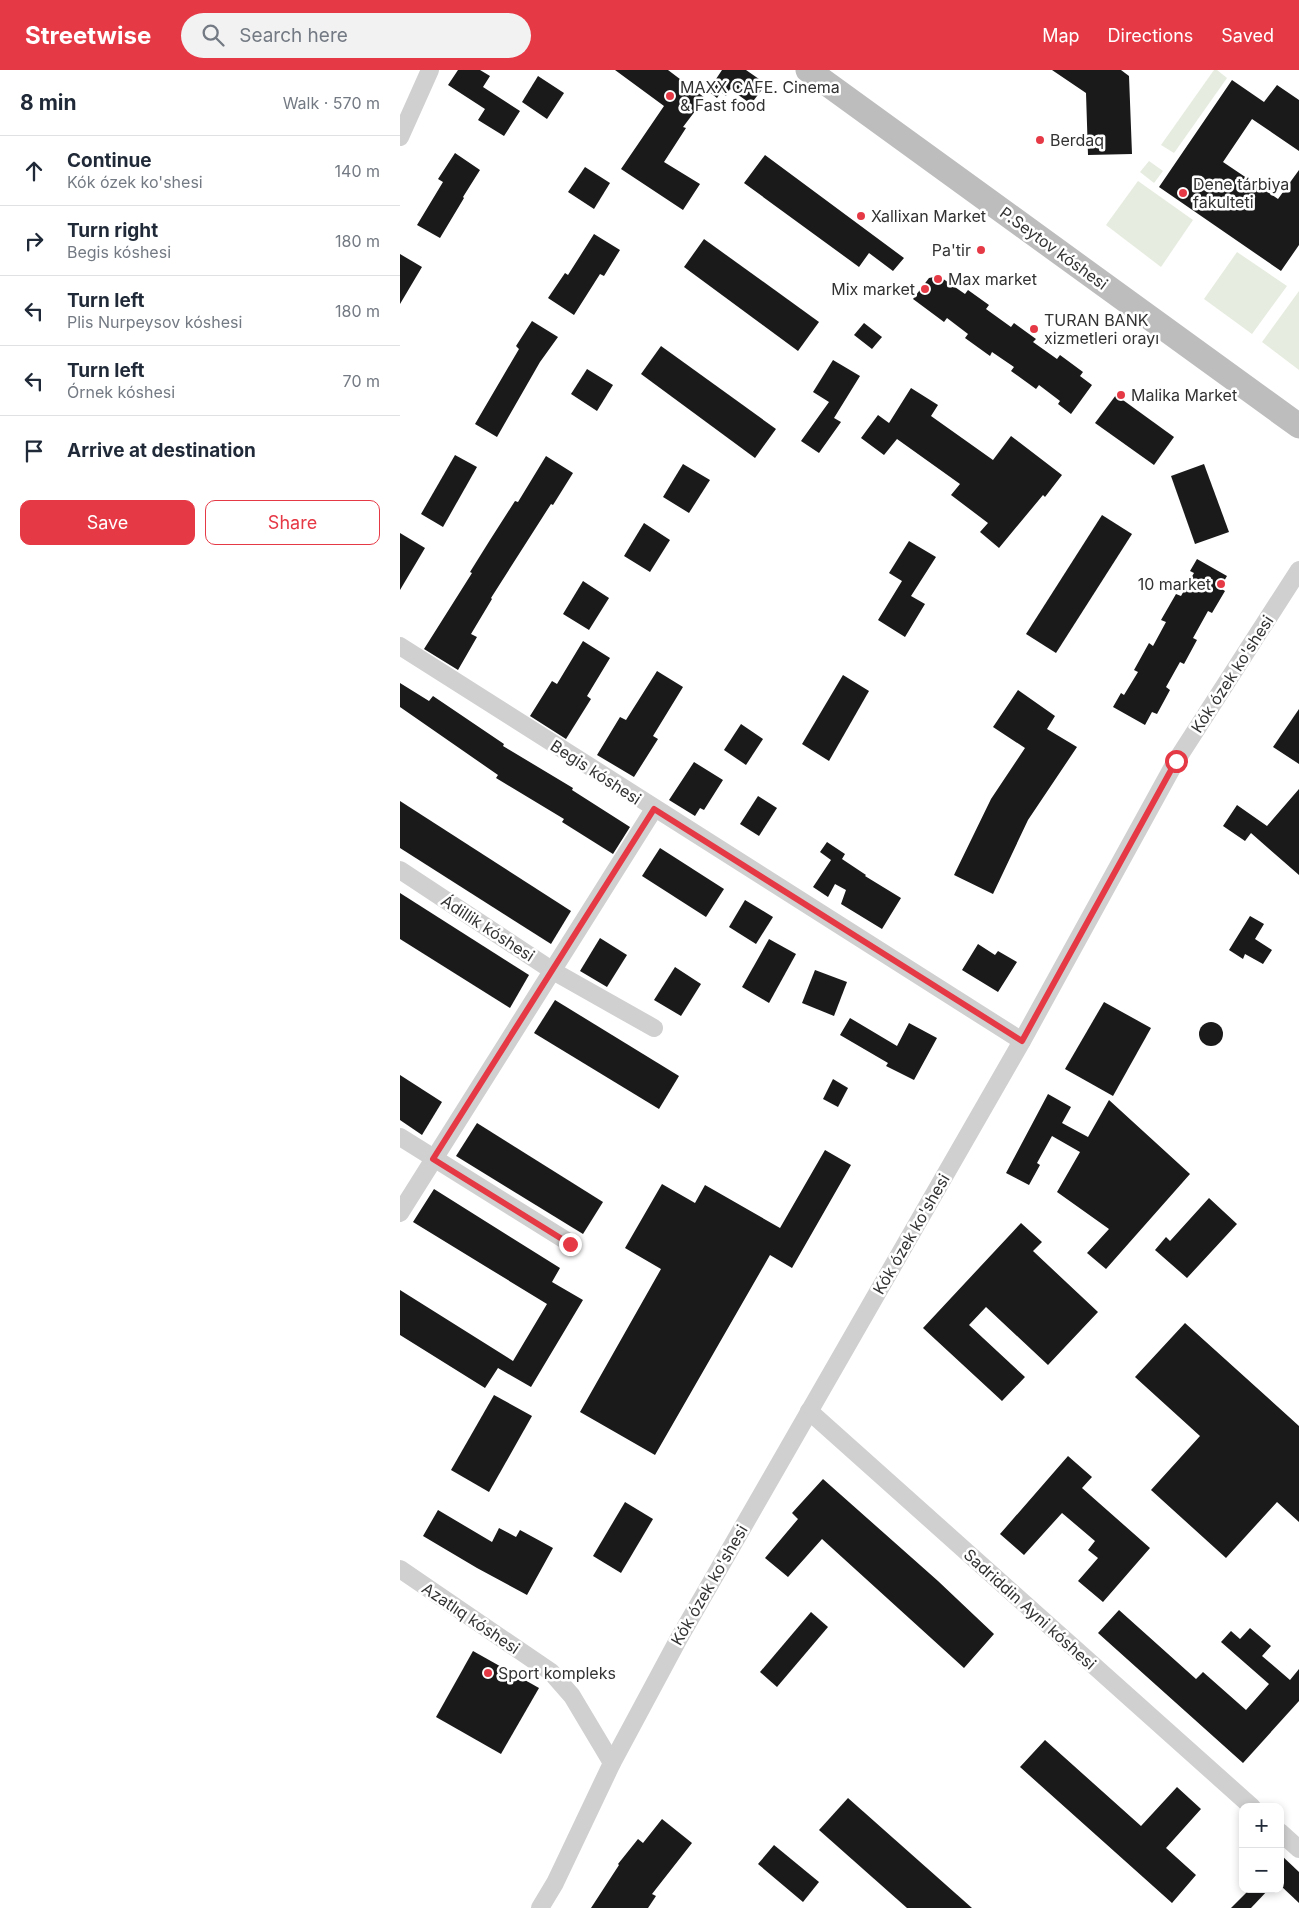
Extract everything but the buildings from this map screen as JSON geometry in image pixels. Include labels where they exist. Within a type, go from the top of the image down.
[{"type":"main road","name":"P.Seytov kóshesi","points":[[808,70],[1299,426]]},
{"type":"street","points":[[400,137],[430,70]]},
{"type":"street","name":"Kók ózek ko'shesi","points":[[540,1908],[555,1883],[612,1763],[678,1640],[1022,1041],[1176,761],[1299,570]]},
{"type":"street","name":"Begis kóshesi","points":[[400,646],[1022,1041]]},
{"type":"street","points":[[400,1213],[654,809]]},
{"type":"street","name":"Ádillik kóshesi","points":[[400,870],[553,971],[654,1028]]},
{"type":"street","points":[[400,1137],[570,1244]]},
{"type":"street","name":"Sadriddin Ayni kóshesi","points":[[809,1411],[1248,1803]]},
{"type":"street","name":"Azatlıq kóshesi","points":[[400,1569],[551,1672],[572,1696],[612,1763]]},
{"type":"street","points":[[1284,1836],[1299,1849]]},
{"type":"shaded area","points":[[1214,70],[1217,70],[1227,78],[1174,153],[1161,145]]},
{"type":"shaded area","points":[[1149,161],[1163,171],[1154,183],[1140,172]]},
{"type":"shaded area","points":[[1138,181],[1193,220],[1161,267],[1106,225]]},
{"type":"shaded area","points":[[1237,252],[1287,286],[1252,334],[1204,299]]},
{"type":"shaded area","points":[[1299,291],[1299,370],[1262,342]]},
{"type":"place","name":"MAXX CAFE. Cinema & Fast food","points":[[670,96]]},
{"type":"place","name":"Berdaq","points":[[1040,140]]},
{"type":"place","name":"Dene tárbiya fakulteti","points":[[1183,193]]},
{"type":"place","name":"Xallixan Market","points":[[861,216]]},
{"type":"place","name":"Pa'tir","points":[[981,250]]},
{"type":"place","name":"Max market","points":[[938,279]]},
{"type":"place","name":"Mix market","points":[[925,289]]},
{"type":"place","name":"TURAN BANK xizmetleri orayı","points":[[1034,329]]},
{"type":"place","name":"Malika Market","points":[[1121,395]]},
{"type":"place","name":"10 market","points":[[1221,584]]},
{"type":"place","name":"Sport kompleks","points":[[488,1673]]},
{"type":"route","points":[[570,1244],[433,1159],[654,809],[1022,1041],[1176,761]]}]
